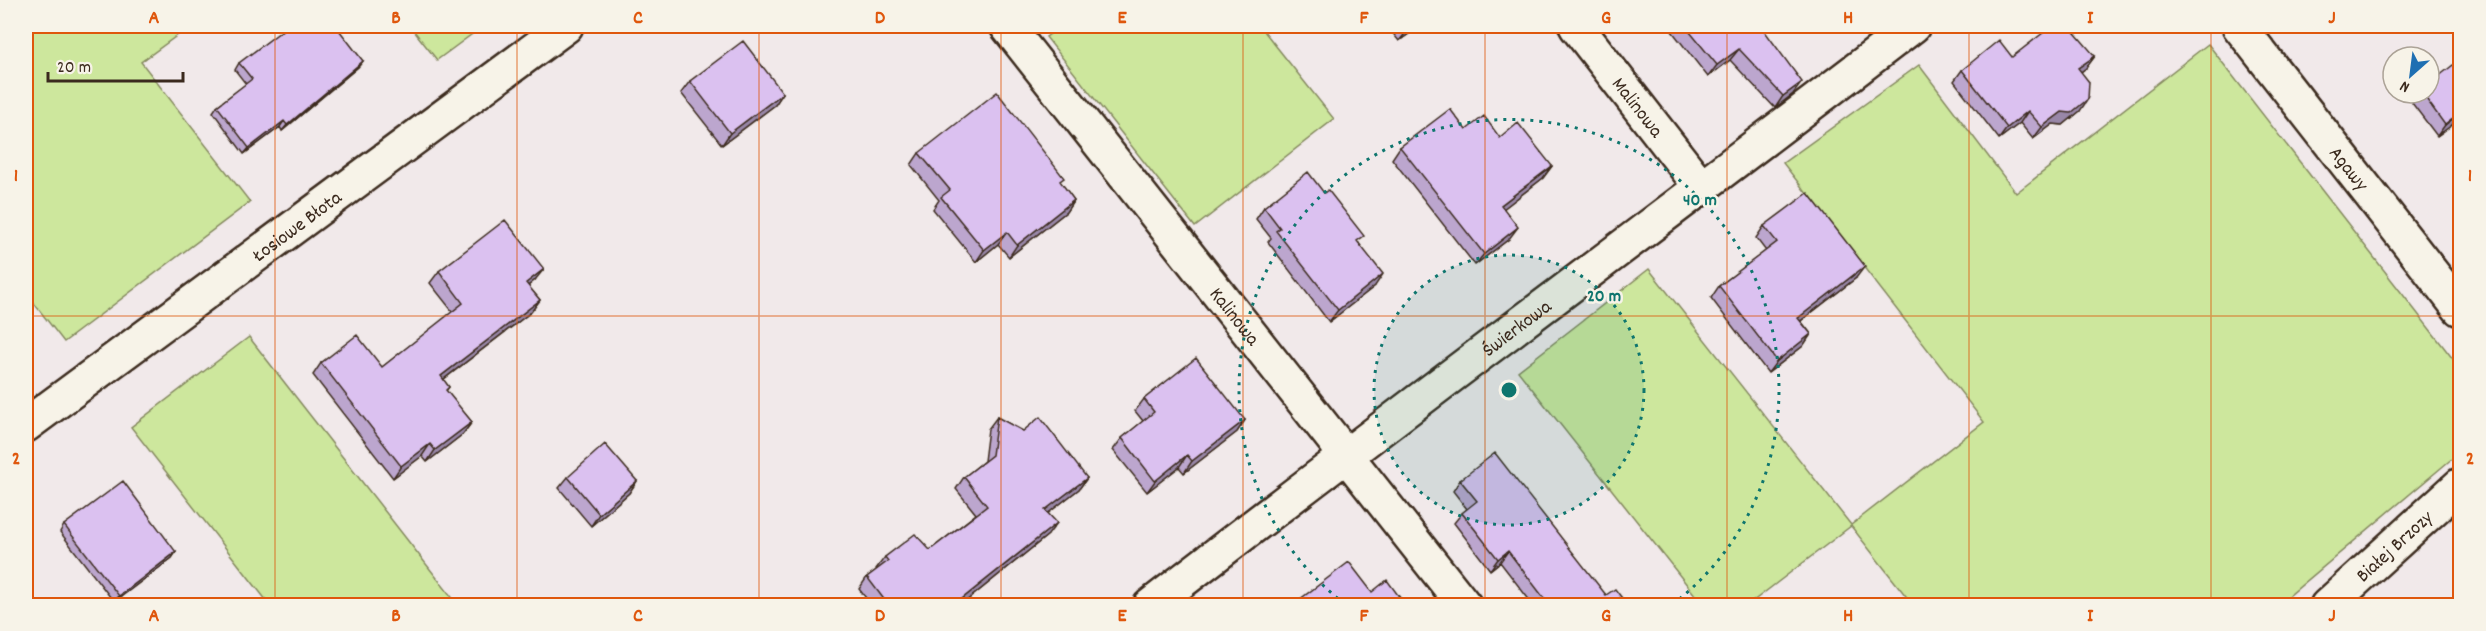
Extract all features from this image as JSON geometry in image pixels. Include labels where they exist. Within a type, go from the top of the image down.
[{"type":"street","name":"Łosiowe Błota","points":[[26,425],[566,26]]},
{"type":"street","name":"Kalinowa","points":[[1007,26],[1465,606]]},
{"type":"street","name":"Malinowa","points":[[1576,26],[1702,188]]},
{"type":"street","name":"Świerkowa","points":[[1150,606],[1346,453],[1702,188],[1913,26]]},
{"type":"street","name":"Agawy","points":[[2239,26],[2460,309]]},
{"type":"street","name":"Białej Brzozy","points":[[2327,606],[2460,485]]},
{"type":"green space","points":[[26,26],[190,26],[141,62],[250,202],[64,342],[26,293]]},
{"type":"green space","points":[[410,26],[483,26],[437,60]]},
{"type":"green space","points":[[1061,26],[1260,26],[1334,119],[1195,227],[1046,37]]},
{"type":"green space","points":[[2208,44],[2460,368],[2460,452],[2278,605],[1913,605],[1851,526],[1748,605],[1703,605],[1518,371],[1649,269],[1851,525],[1984,422],[1783,163],[1919,65],[2016,193]]},
{"type":"green space","points":[[249,337],[458,605],[270,605],[131,427]]},
{"type":"building","points":[[288,26],[336,26],[363,61],[287,125],[284,121],[249,148],[217,106],[252,79],[239,63]]},
{"type":"building","points":[[1685,26],[1761,26],[1802,82],[1783,96],[1739,49],[1717,65]]},
{"type":"building","points":[[2052,26],[2069,26],[2095,56],[2078,68],[2089,82],[2088,99],[2071,113],[2062,112],[2042,127],[2028,111],[2007,128],[1962,70],[1999,40],[2012,57]]},
{"type":"building","points":[[743,41],[783,93],[730,133],[690,81]]},
{"type":"building","points":[[2453,65],[2460,71],[2460,113],[2445,125],[2431,105],[2441,105],[2441,74]]},
{"type":"building","points":[[997,92],[1064,178],[1060,181],[1074,200],[1017,245],[1007,232],[984,250],[941,197],[950,190],[919,153]]},
{"type":"building","points":[[1450,109],[1466,130],[1484,116],[1500,138],[1518,123],[1552,166],[1501,205],[1518,227],[1484,254],[1400,147]]},
{"type":"building","points":[[1308,172],[1324,193],[1328,190],[1364,236],[1357,241],[1383,274],[1338,310],[1276,231],[1280,228],[1264,207]]},
{"type":"building","points":[[1808,193],[1865,266],[1798,318],[1811,334],[1777,361],[1719,286],[1777,242],[1764,226]]},
{"type":"building","points":[[505,220],[544,269],[526,283],[540,300],[441,376],[449,387],[446,390],[472,422],[435,450],[430,444],[401,466],[321,363],[357,335],[382,367],[463,303],[439,271]]},
{"type":"building","points":[[1196,358],[1245,420],[1192,461],[1187,455],[1155,481],[1122,438],[1154,412],[1144,399]]},
{"type":"building","points":[[997,417],[1023,431],[1040,417],[1087,478],[1045,510],[1057,523],[953,606],[889,606],[867,577],[888,561],[885,557],[915,534],[930,550],[987,506],[964,477],[992,455]]},
{"type":"building","points":[[605,444],[637,481],[599,514],[568,477]]},
{"type":"building","points":[[1495,453],[1606,595],[1615,589],[1628,606],[1550,606],[1508,551],[1498,559],[1462,513],[1477,501],[1460,480]]},
{"type":"building","points":[[123,481],[176,552],[119,596],[64,525]]},
{"type":"building","points":[[1349,562],[1372,592],[1387,580],[1406,606],[1303,606],[1299,600]]}]
